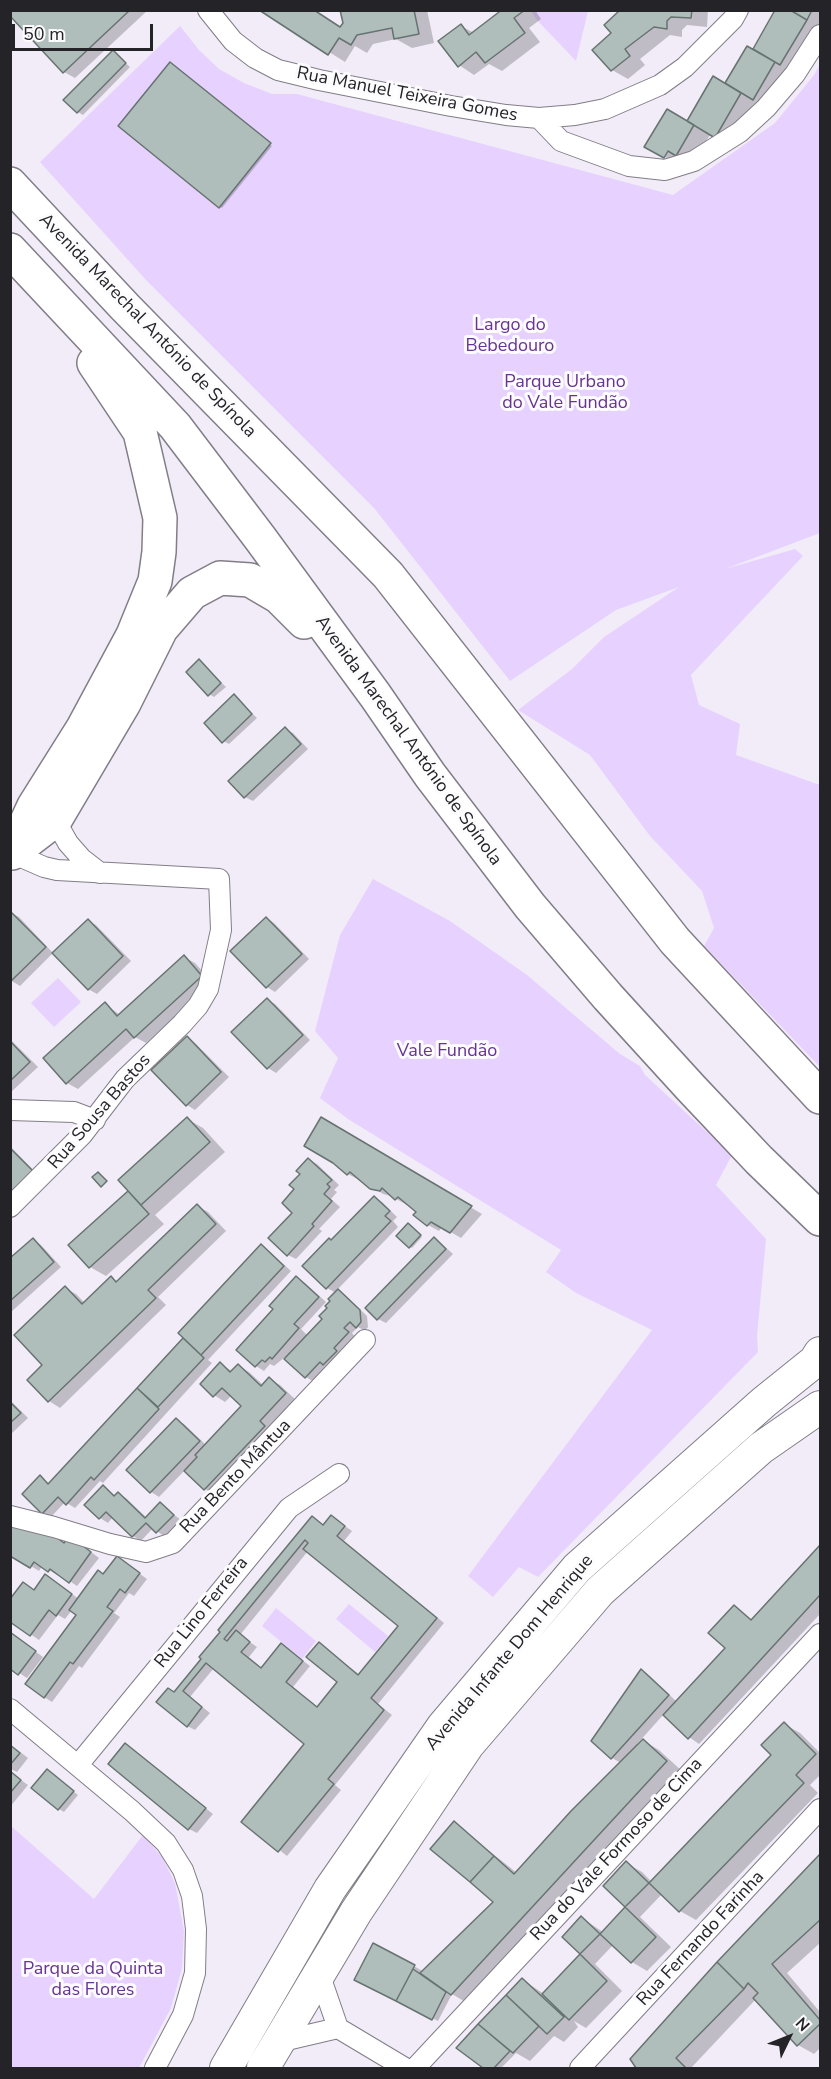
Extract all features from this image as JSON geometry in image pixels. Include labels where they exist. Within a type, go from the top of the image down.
[{"type":"highway","name":"Avenida Marechal António de Spínola","points":[[10,184],[125,307],[388,575],[675,941],[820,1098]]},
{"type":"highway","name":"Avenida Marechal António de Spínola","points":[[10,250],[175,426],[375,695],[430,775],[530,906],[608,997],[759,1160],[819,1218]]},
{"type":"highway","points":[[12,853],[34,806],[83,728],[133,635],[155,581],[159,552],[160,518],[140,432],[34,275]]},
{"type":"highway","points":[[12,853],[55,820],[124,703],[161,629],[192,593],[219,578],[250,580],[279,597],[375,695]]},
{"type":"main road","name":"Avenida Infante Dom Henrique","points":[[226,2068],[330,1889],[443,1726],[577,1568],[764,1402],[815,1361],[820,1353]]},
{"type":"main road","name":"Avenida Infante Dom Henrique","points":[[271,2055],[356,1912],[468,1745],[600,1591],[761,1448],[820,1407]]},
{"type":"street","name":"Rua Manuel Teixeira Gomes","points":[[208,10],[233,41],[255,58],[278,70],[451,106],[539,118],[575,116],[605,109],[660,85],[685,67],[733,19],[738,10]]},
{"type":"street","points":[[539,118],[561,141],[629,166],[665,170],[694,161],[740,132],[766,108],[795,74],[820,35]]},
{"type":"street","points":[[55,820],[68,843],[82,859],[100,873]]},
{"type":"street","points":[[12,853],[57,870],[100,873]]},
{"type":"street","name":"Rua Sousa Bastos","points":[[10,1207],[49,1170],[95,1120],[125,1079],[182,1024],[203,999],[211,979],[221,930],[219,879],[100,873]]},
{"type":"street","points":[[10,1110],[74,1112],[95,1120]]},
{"type":"street","name":"Rua Bento Mântua","points":[[10,1516],[146,1552],[173,1544],[365,1340]]},
{"type":"street","name":"Rua Lino Ferreira","points":[[78,1765],[289,1508],[339,1474]]},
{"type":"street","name":"Rua do Vale Formoso de Cima","points":[[415,2068],[820,1634]]},
{"type":"street","points":[[10,1709],[132,1811],[165,1843],[183,1870],[192,1896],[197,1947],[193,1986],[177,2030],[154,2068]]},
{"type":"street","name":"Rua Fernando Farinha","points":[[580,2068],[820,1809]]},
{"type":"street","points":[[319,1973],[338,2028],[405,2068]]},
{"type":"street","points":[[271,2055],[338,2028]]},
{"type":"green space","points":[[531,11],[588,11],[576,61],[536,19]]},
{"type":"green space","name":"Parque Urbano do Vale Fundão","points":[[180,26],[199,50],[219,69],[244,83],[272,94],[297,94],[673,195],[775,123],[814,75],[820,64],[820,533],[725,569],[795,549],[803,556],[691,675],[699,705],[740,724],[736,755],[820,785],[820,1067],[704,946],[714,928],[702,891],[650,836],[590,755],[518,710],[572,669],[604,637],[679,587],[616,610],[510,681],[374,508],[146,280],[40,162]]},
{"type":"green space","name":"Vale Fundão","points":[[373,879],[450,921],[527,975],[620,1054],[640,1066],[645,1075],[732,1155],[716,1185],[766,1239],[757,1336],[758,1352],[538,1577],[519,1567],[493,1597],[468,1576],[652,1330],[576,1293],[546,1272],[561,1250],[348,1119],[320,1098],[338,1058],[315,1031],[340,935]]},
{"type":"green space","points":[[58,978],[81,1002],[54,1027],[31,1003]]},
{"type":"green space","points":[[349,1604],[388,1636],[375,1652],[336,1619]]},
{"type":"green space","points":[[276,1608],[316,1641],[302,1659],[262,1626]]},
{"type":"green space","name":"Parque da Quinta das Flores","points":[[11,1826],[94,1899],[143,1835],[162,1857],[175,1883],[184,1931],[182,1968],[171,2008],[139,2068],[11,2068]]},
{"type":"building","points":[[10,10],[130,10],[63,73],[10,16]]},
{"type":"building","points":[[259,10],[314,10],[340,27],[343,23],[340,10],[414,10],[419,34],[394,39],[392,28],[357,35],[351,45],[339,38],[328,55]]},
{"type":"building","points":[[498,10],[525,10],[514,18],[525,33],[485,63],[476,52],[458,67],[438,41],[461,24],[469,35],[499,12]]},
{"type":"building","points":[[620,10],[692,10],[691,18],[671,17],[667,21],[667,29],[654,27],[625,49],[630,56],[611,71],[592,50],[611,33],[604,25]]},
{"type":"building","points":[[775,10],[790,10],[807,20],[780,65],[753,49]]},
{"type":"building","points":[[790,10],[812,10],[807,20]]},
{"type":"building","points":[[747,46],[775,62],[753,100],[725,83]]},
{"type":"building","points":[[113,50],[126,63],[77,113],[63,100]]},
{"type":"building","points":[[170,62],[271,143],[219,208],[118,126]]},
{"type":"building","points":[[713,76],[741,93],[715,138],[687,121]]},
{"type":"building","points":[[667,109],[694,125],[676,156],[668,151],[664,158],[644,147]]},
{"type":"building","points":[[199,659],[221,683],[208,696],[186,672]]},
{"type":"building","points":[[234,694],[252,714],[222,743],[204,723]]},
{"type":"building","points":[[285,727],[301,744],[244,798],[228,781]]},
{"type":"building","points":[[10,911],[46,947],[10,982]]},
{"type":"building","points":[[266,917],[302,954],[266,988],[230,951]]},
{"type":"building","points":[[88,919],[123,956],[88,990],[52,953]]},
{"type":"building","points":[[184,955],[202,976],[134,1038],[126,1029],[66,1084],[43,1058],[105,1002],[117,1016]]},
{"type":"building","points":[[267,998],[303,1035],[267,1069],[231,1032]]},
{"type":"building","points":[[187,1036],[221,1072],[186,1106],[151,1070]]},
{"type":"building","points":[[10,1041],[30,1062],[10,1081]]},
{"type":"building","points":[[187,1117],[210,1142],[141,1205],[118,1180]]},
{"type":"building","points":[[321,1117],[472,1206],[450,1233],[431,1222],[427,1226],[413,1215],[416,1212],[398,1197],[395,1200],[382,1188],[380,1191],[370,1189],[350,1172],[347,1175],[333,1163],[304,1146]]},
{"type":"building","points":[[10,1148],[36,1174],[10,1199]]},
{"type":"building","points":[[308,1158],[332,1180],[327,1184],[330,1187],[324,1194],[332,1201],[312,1224],[314,1226],[287,1256],[268,1238],[292,1213],[282,1203],[294,1189],[289,1185],[300,1174],[296,1171]]},
{"type":"building","points":[[98,1172],[107,1181],[101,1187],[92,1177]]},
{"type":"building","points":[[128,1191],[149,1214],[89,1268],[68,1245]]},
{"type":"building","points":[[374,1196],[390,1211],[385,1216],[391,1221],[326,1289],[302,1266]]},
{"type":"building","points":[[197,1204],[216,1224],[148,1290],[156,1298],[48,1402],[27,1380],[42,1365],[14,1335],[65,1286],[82,1304],[111,1276],[116,1282]]},
{"type":"building","points":[[408,1223],[421,1235],[409,1248],[396,1236]]},
{"type":"building","points":[[434,1237],[446,1249],[377,1320],[365,1308]]},
{"type":"building","points":[[33,1238],[54,1262],[10,1301],[10,1258]]},
{"type":"building","points":[[261,1244],[284,1266],[201,1355],[178,1333]]},
{"type":"building","points":[[296,1276],[319,1297],[294,1324],[299,1328],[272,1359],[270,1357],[265,1362],[262,1360],[255,1367],[236,1350],[273,1309],[269,1306]]},
{"type":"building","points":[[338,1289],[360,1310],[361,1322],[356,1328],[350,1322],[344,1328],[349,1332],[334,1348],[337,1351],[323,1365],[320,1362],[305,1378],[284,1359],[322,1319],[319,1316],[327,1308],[325,1306],[330,1301],[328,1299]]},
{"type":"building","points":[[183,1338],[204,1358],[158,1407],[137,1388]]},
{"type":"building","points":[[220,1362],[230,1372],[238,1364],[261,1386],[269,1377],[286,1393],[260,1421],[265,1426],[204,1490],[184,1471],[197,1457],[195,1455],[241,1406],[222,1388],[213,1397],[200,1384]]},
{"type":"building","points":[[137,1388],[159,1409],[94,1480],[91,1477],[66,1505],[58,1497],[42,1514],[22,1494],[40,1475],[48,1484]]},
{"type":"building","points":[[10,1402],[21,1413],[10,1423]]},
{"type":"building","points":[[176,1418],[200,1441],[150,1493],[126,1470]]},
{"type":"building","points":[[103,1485],[114,1496],[118,1492],[145,1518],[160,1502],[174,1515],[156,1533],[146,1523],[132,1537],[106,1512],[99,1519],[84,1505]]},
{"type":"building","points":[[331,1515],[345,1526],[337,1536],[437,1618],[371,1698],[384,1710],[328,1779],[334,1784],[278,1852],[241,1822],[304,1744],[206,1663],[183,1691],[202,1707],[187,1727],[156,1702],[168,1688],[174,1692],[201,1659],[199,1657],[220,1632],[218,1630],[312,1516],[323,1525]],"holes":[[[305,1540],[308,1543],[303,1549],[398,1626],[358,1675],[319,1642],[306,1657],[337,1682],[317,1707],[286,1682],[303,1661],[281,1643],[261,1668],[241,1652],[250,1642],[236,1630],[227,1641],[224,1639]]]},
{"type":"building","points":[[16,1520],[48,1531],[64,1543],[69,1535],[91,1552],[69,1583],[50,1569],[48,1572],[34,1562],[30,1568],[10,1556],[10,1526]]},
{"type":"building","points":[[820,1545],[820,1595],[688,1739],[663,1715],[725,1648],[708,1633],[734,1605],[751,1620]]},
{"type":"building","points":[[117,1556],[140,1573],[125,1593],[120,1589],[107,1607],[113,1611],[73,1664],[70,1662],[44,1698],[25,1684],[76,1615],[69,1610],[98,1570],[103,1574]]},
{"type":"building","points":[[45,1574],[72,1594],[56,1616],[49,1610],[30,1636],[10,1622],[10,1599],[23,1582],[34,1590]]},
{"type":"building","points":[[10,1632],[36,1651],[18,1675],[10,1669]]},
{"type":"building","points":[[641,1669],[669,1695],[611,1759],[591,1741]]},
{"type":"building","points":[[784,1722],[816,1754],[796,1775],[804,1783],[679,1912],[649,1883],[771,1755],[761,1745]]},
{"type":"building","points":[[643,1739],[667,1761],[451,1995],[420,1973],[493,1902],[470,1882],[494,1856],[514,1874],[571,1811]]},
{"type":"building","points":[[125,1743],[206,1808],[188,1830],[108,1764]]},
{"type":"building","points":[[10,1745],[20,1753],[10,1765]]},
{"type":"building","points":[[47,1769],[74,1791],[58,1810],[31,1788]]},
{"type":"building","points":[[10,1771],[21,1780],[10,1793]]},
{"type":"building","points":[[454,1821],[494,1856],[470,1882],[430,1849]]},
{"type":"building","points":[[820,1854],[820,1920],[772,1964],[820,2020],[820,2024],[797,2046],[753,1998],[758,1993],[748,1983],[744,1989],[717,1962]]},
{"type":"building","points":[[626,1861],[649,1883],[625,1907],[603,1886]]},
{"type":"building","points":[[625,1907],[656,1937],[631,1963],[600,1934]]},
{"type":"building","points":[[581,1916],[600,1934],[580,1954],[562,1937]]},
{"type":"building","points":[[373,1943],[415,1965],[396,2001],[354,1980]]},
{"type":"building","points":[[580,1954],[607,1981],[569,2020],[542,1994]]},
{"type":"building","points":[[717,1962],[744,1989],[676,2058],[686,2068],[636,2068],[630,2059]]},
{"type":"building","points":[[413,1969],[446,1992],[432,2020],[396,2001]]},
{"type":"building","points":[[522,1978],[564,2017],[547,2034],[506,1995]]},
{"type":"building","points":[[506,1995],[539,2026],[513,2053],[478,2024]]},
{"type":"building","points":[[478,2024],[510,2051],[494,2068],[483,2068],[456,2048]]},
{"type":"park label","name":"Largo do Bebedouro","points":[[510,336]]}]
